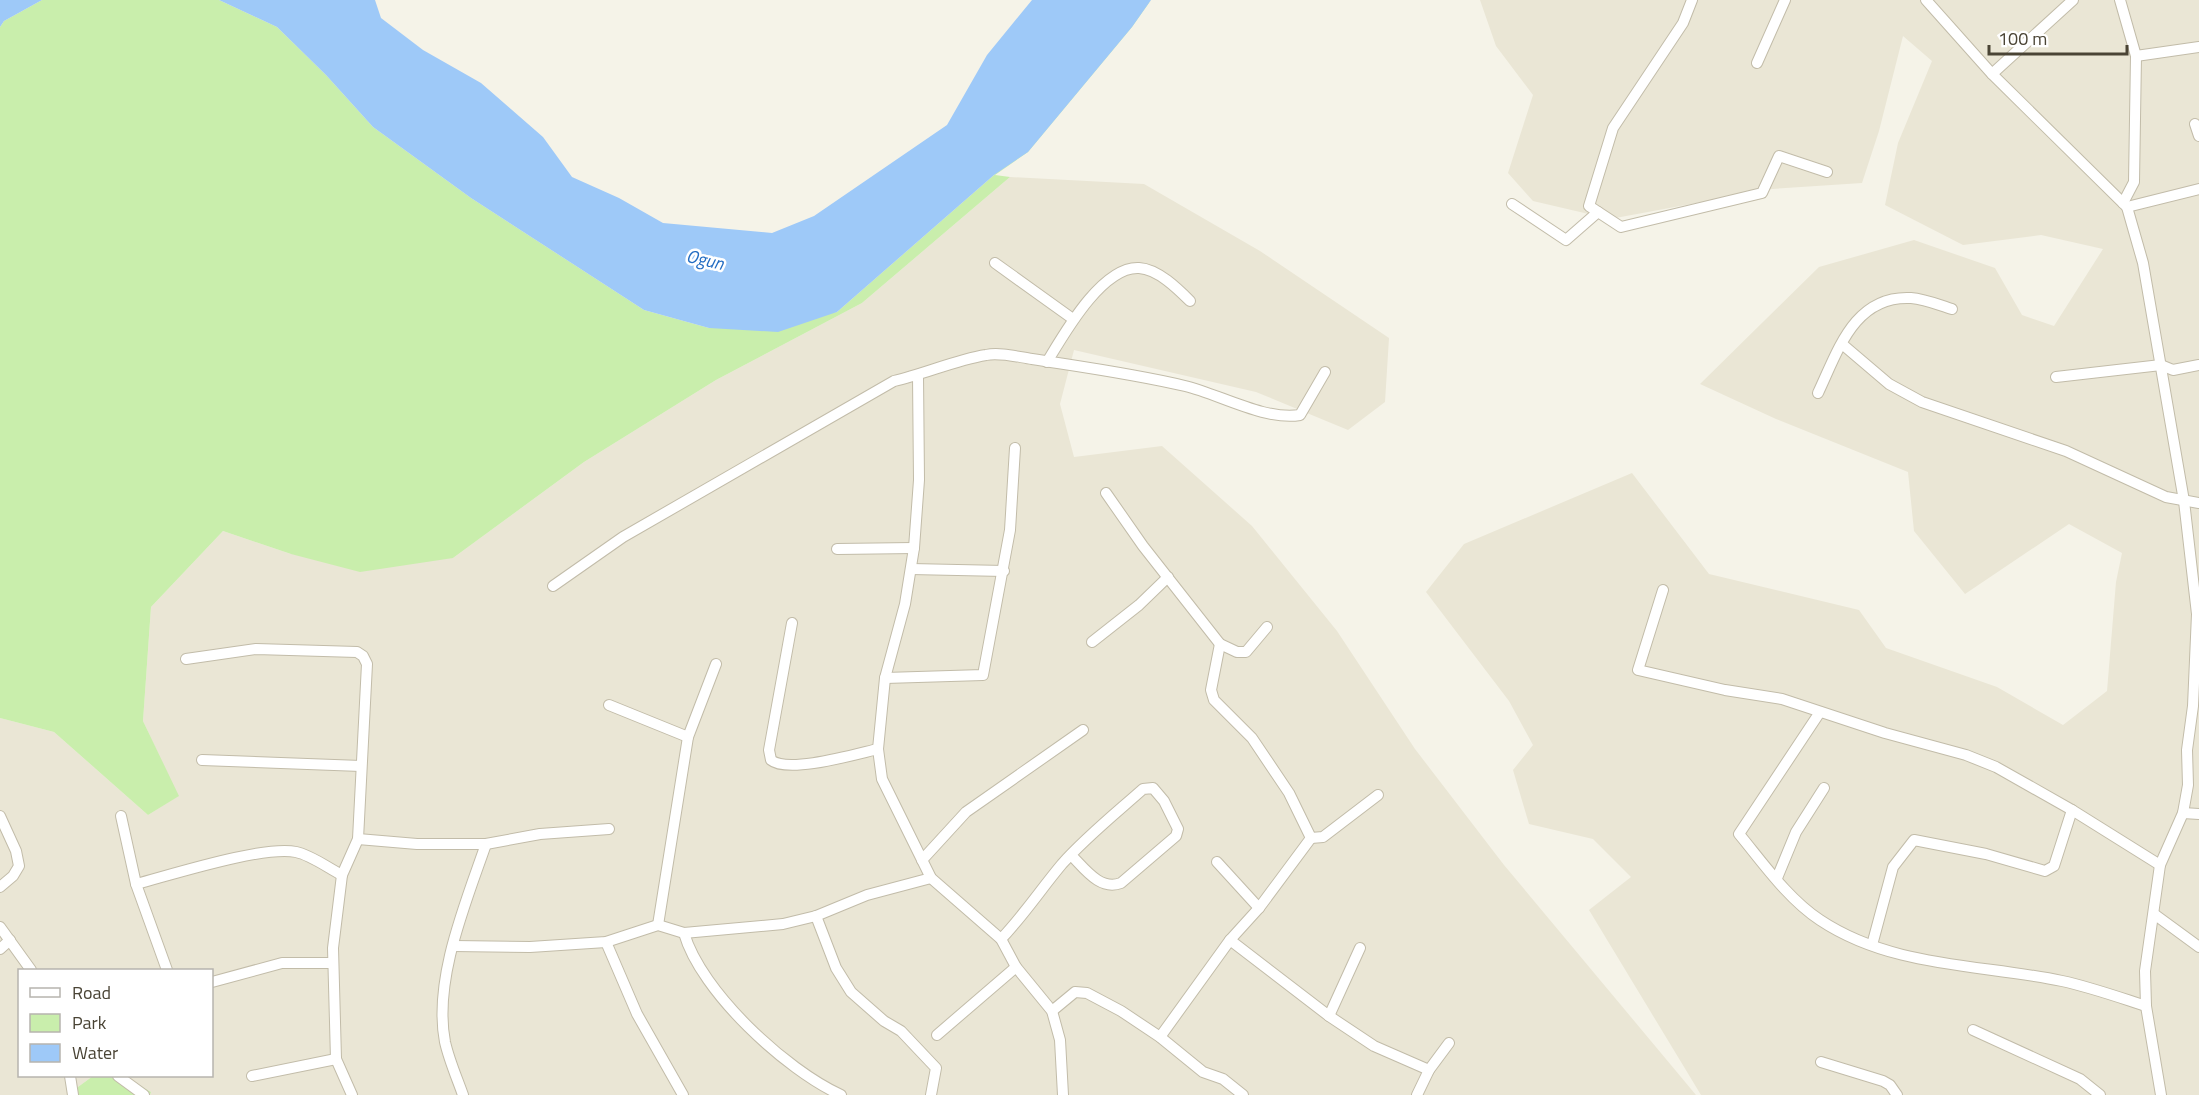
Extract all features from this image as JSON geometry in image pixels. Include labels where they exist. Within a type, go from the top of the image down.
[{"type":"street","points":[[1692,0],[1683,23],[1613,128],[1589,206],[1621,227],[1762,193],[1779,156],[1827,172]]},
{"type":"street","points":[[1757,63],[1785,0]]},
{"type":"street","points":[[1926,0],[1992,74],[2125,205],[2143,263],[2184,501],[2197,614],[2193,706],[2187,750],[2194,786],[2160,865],[2145,971],[2146,1006],[2161,1095]]},
{"type":"street","points":[[1992,74],[2073,0]]},
{"type":"street","points":[[2120,0],[2136,56],[2134,182],[2125,205]]},
{"type":"street","points":[[2136,56],[2199,47]]},
{"type":"street","points":[[2194,124],[2199,136]]},
{"type":"street","points":[[2125,205],[2199,189]]},
{"type":"street","points":[[1512,204],[1566,240],[1598,212]]},
{"type":"street","points":[[995,262],[1072,319]]},
{"type":"street","points":[[1047,362],[1072,319],[1117,273],[1141,268],[1172,284],[1190,301]]},
{"type":"street","points":[[1818,393],[1855,320],[1882,302],[1913,298],[1952,309]]},
{"type":"street","points":[[1842,344],[1889,384],[1922,402],[2066,451],[2166,497],[2199,503]]},
{"type":"street","points":[[553,586],[623,537],[894,381],[989,354],[1185,386],[1274,415],[1291,417],[1300,415],[1325,372]]},
{"type":"street","points":[[2056,377],[2161,365],[2173,370],[2199,365]]},
{"type":"street","points":[[918,376],[919,480],[914,548],[905,604],[885,678],[878,749],[885,788],[931,878],[1001,939],[1016,967],[1052,1011],[1060,1040],[1064,1095]]},
{"type":"street","points":[[885,678],[983,675],[1010,530],[1015,448]]},
{"type":"street","points":[[1106,493],[1220,644],[1236,652],[1246,652],[1267,627]]},
{"type":"street","points":[[837,549],[914,548]]},
{"type":"street","points":[[911,569],[1004,571]]},
{"type":"street","points":[[1092,642],[1139,605],[1168,577]]},
{"type":"street","points":[[1663,590],[1638,670],[1725,690],[1782,699],[1966,755],[1996,767],[2072,810],[2160,865]]},
{"type":"street","points":[[792,623],[769,750],[771,760],[782,766],[824,761],[878,749]]},
{"type":"street","points":[[1220,644],[1211,690],[1214,700],[1252,738],[1289,793],[1311,838]]},
{"type":"street","points":[[186,659],[256,649],[357,652],[363,656],[367,664],[358,839],[342,875],[333,963],[336,1059],[352,1095]]},
{"type":"street","points":[[658,925],[688,737],[716,664]]},
{"type":"street","points":[[609,705],[688,737]]},
{"type":"street","points":[[1820,712],[1739,834],[1777,878],[1819,920],[1872,945],[1925,961],[2063,981],[2146,1006]]},
{"type":"street","points":[[922,860],[966,812],[1083,730]]},
{"type":"street","points":[[202,760],[361,766]]},
{"type":"street","points":[[1001,939],[1027,912],[1071,855],[1147,787],[1153,788],[1160,794],[1178,829],[1176,836],[1121,883],[1112,886],[1103,885],[1071,855]]},
{"type":"street","points":[[1777,878],[1796,832],[1824,788]]},
{"type":"street","points":[[1160,1037],[1230,940],[1259,908],[1311,838],[1323,837],[1378,795]]},
{"type":"street","points":[[1872,945],[1893,867],[1914,840],[1986,854],[2045,871],[2054,866],[2072,810]]},
{"type":"street","points":[[2183,813],[2199,814]]},
{"type":"street","points":[[0,816],[16,851],[19,866],[13,876],[0,888]]},
{"type":"street","points":[[121,816],[136,884],[167,969]]},
{"type":"street","points":[[358,839],[417,844],[486,844],[540,834],[609,829]]},
{"type":"street","points":[[463,1095],[448,1053],[444,1031],[444,988],[454,946],[486,844]]},
{"type":"street","points":[[136,884],[249,856],[288,850],[300,852],[342,875]]},
{"type":"street","points":[[1217,862],[1259,908]]},
{"type":"street","points":[[454,946],[530,947],[606,942],[658,925],[684,933],[783,924],[816,916],[867,895],[931,878]]},
{"type":"street","points":[[2154,914],[2199,947]]},
{"type":"street","points":[[816,916],[836,968],[851,992],[884,1021],[901,1031],[936,1068],[931,1095]]},
{"type":"street","points":[[0,927],[30,969]]},
{"type":"street","points":[[684,933],[688,948],[701,971],[724,1001],[760,1037],[818,1085],[841,1095]]},
{"type":"street","points":[[0,949],[10,940]]},
{"type":"street","points":[[1230,940],[1329,1016],[1374,1046],[1429,1070]]},
{"type":"street","points":[[606,942],[636,1014],[683,1095]]},
{"type":"street","points":[[1329,1016],[1360,948]]},
{"type":"street","points":[[213,982],[282,963],[333,963]]},
{"type":"street","points":[[937,1035],[1016,967]]},
{"type":"street","points":[[1052,1011],[1075,992],[1088,993],[1160,1037],[1203,1072],[1223,1079],[1243,1095]]},
{"type":"street","points":[[1973,1030],[2080,1079],[2100,1095]]},
{"type":"street","points":[[1417,1095],[1429,1070],[1449,1043]]},
{"type":"street","points":[[252,1076],[336,1059]]},
{"type":"street","points":[[1821,1062],[1890,1084],[1898,1095]]},
{"type":"street","points":[[70,1077],[73,1095]]},
{"type":"street","points":[[119,1077],[144,1095]]},
{"type":"shaded area","points":[[1480,0],[2199,0],[2199,1095],[1701,1095],[1589,910],[1631,877],[1593,839],[1529,824],[1513,770],[1533,745],[1509,701],[1426,592],[1464,544],[1632,473],[1709,574],[1859,610],[1886,648],[1997,687],[2063,725],[2107,691],[2116,582],[2122,553],[2069,524],[1965,594],[1914,531],[1908,472],[1776,419],[1700,384],[1819,267],[1914,240],[1995,268],[2022,315],[2054,326],[2103,249],[2041,235],[1963,245],[1885,205],[1898,143],[1932,61],[1903,36],[1879,131],[1862,183],[1772,189],[1610,219],[1533,201],[1508,173],[1533,95],[1496,46]]},
{"type":"shaded area","points":[[1010,177],[1144,184],[1260,251],[1389,338],[1385,402],[1348,430],[1256,392],[1074,350],[1060,404],[1074,457],[1162,446],[1252,526],[1337,631],[1415,749],[1504,865],[1696,1095],[150,1095],[151,1092],[126,1077],[213,1077],[213,969],[18,969],[18,1077],[92,1077],[67,1095],[0,1095],[0,718],[54,732],[148,815],[178,796],[143,721],[151,607],[223,531],[291,554],[453,558],[584,462],[716,380],[862,303]]},
{"type":"green space","points":[[42,0],[219,0],[277,27],[326,75],[373,127],[471,198],[644,310],[709,328],[837,312],[994,175],[1151,0],[1132,27],[1028,152],[995,175],[1010,177],[862,303],[716,380],[584,462],[453,558],[360,572],[291,554],[223,531],[151,607],[143,721],[179,796],[148,815],[54,732],[0,718],[0,27],[4,21]]},
{"type":"green space","points":[[92,1077],[126,1077],[151,1092],[150,1095],[67,1095]]},
{"type":"water","points":[[0,0],[42,0],[4,21],[0,27]]},
{"type":"water","name":"Ogun","points":[[219,0],[375,0],[381,18],[423,50],[481,83],[543,137],[572,177],[619,198],[663,223],[772,233],[814,216],[947,125],[987,55],[1032,0],[1151,0],[1132,27],[1028,152],[994,175],[837,312],[778,332],[709,328],[644,310],[471,198],[373,127],[326,75],[277,27]]}]
